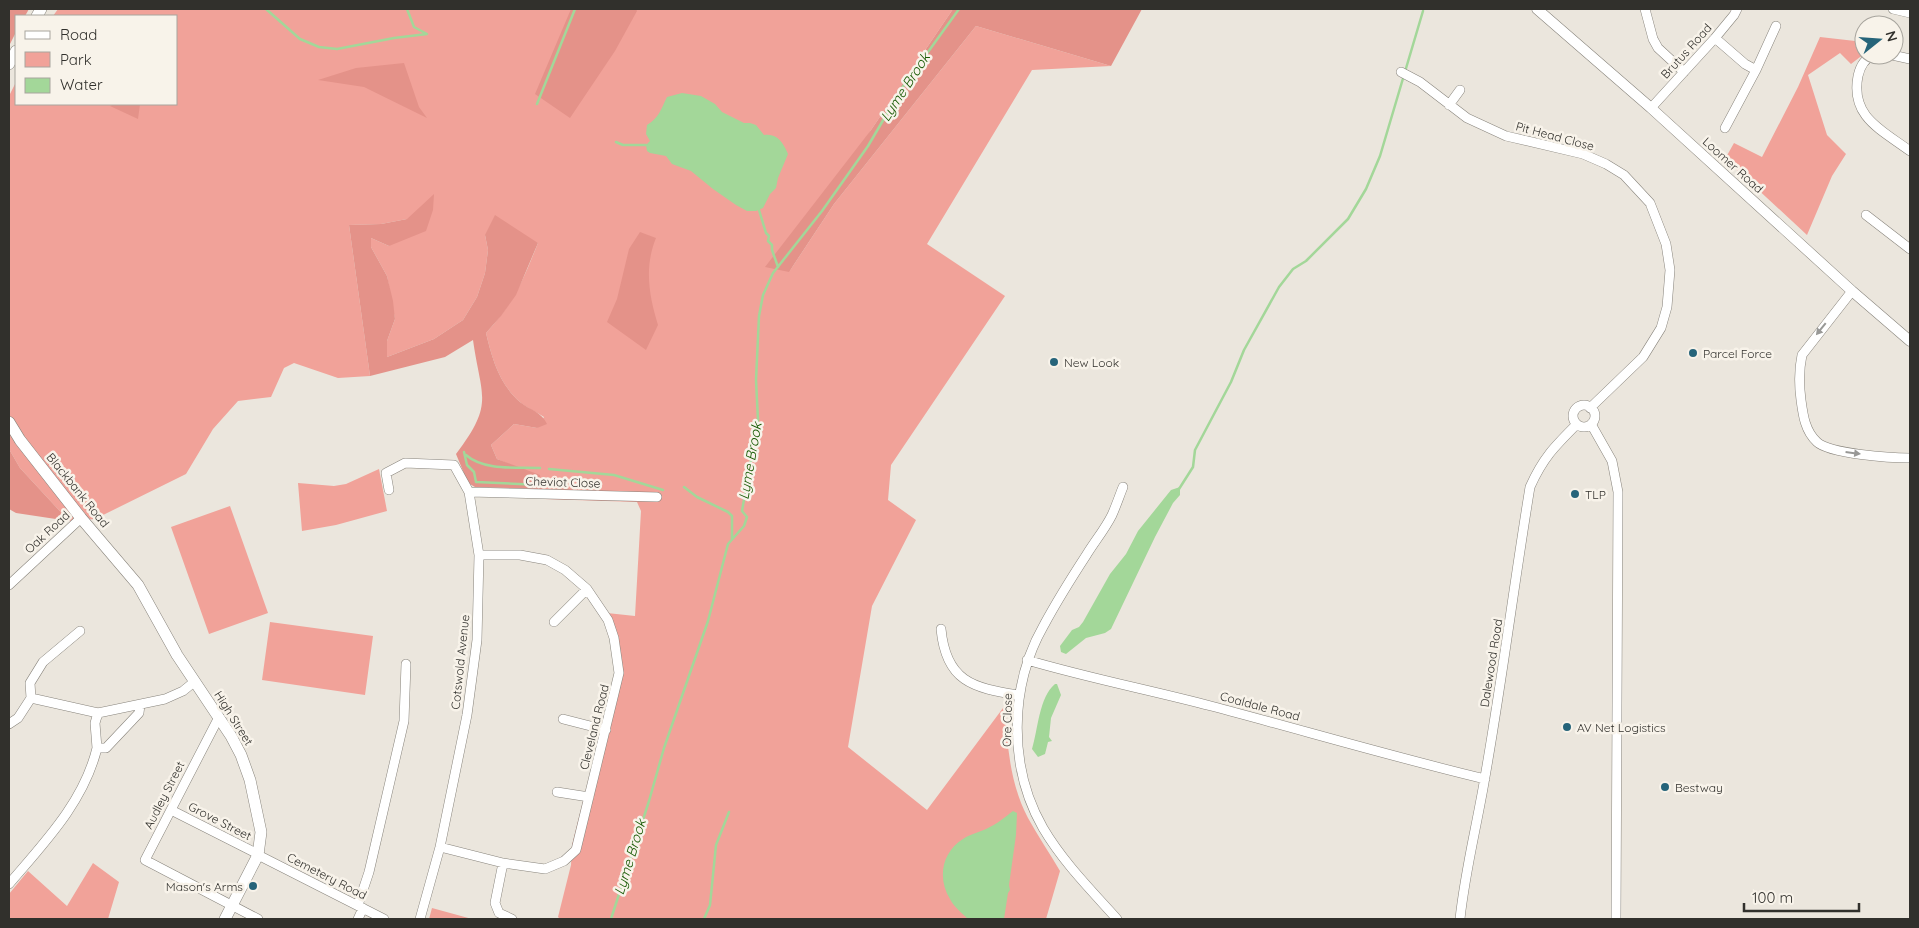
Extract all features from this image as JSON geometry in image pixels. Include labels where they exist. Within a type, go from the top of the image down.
[{"type":"main road","points":[[9,64],[15,53]]},
{"type":"main road","name":"Blackbank Road","points":[[9,422],[20,440],[80,518],[128,573]]},
{"type":"main road","name":"High Street","points":[[128,573],[147,599],[194,682],[219,717],[241,756],[250,780],[261,832],[258,854],[225,919]]},
{"type":"street","name":"Loomer Road","points":[[1537,9],[1651,108],[1852,291],[1910,341]]},
{"type":"street","points":[[1645,9],[1653,39],[1658,48],[1684,72]]},
{"type":"street","name":"Brutus Road","points":[[1651,108],[1716,38],[1737,9]]},
{"type":"street","points":[[1893,9],[1910,13]]},
{"type":"street","points":[[1725,128],[1756,70],[1776,26]]},
{"type":"street","points":[[1716,38],[1745,64],[1756,70]]},
{"type":"street","points":[[1862,65],[1857,87],[1858,104],[1861,110],[1872,123],[1910,151]]},
{"type":"street","name":"Pit Head Close","points":[[1401,72],[1420,82],[1472,121],[1506,136],[1583,154],[1606,164],[1624,175],[1650,203],[1666,244],[1670,270],[1667,307],[1661,328],[1643,357],[1590,408]]},
{"type":"street","points":[[1449,105],[1460,90]]},
{"type":"street","points":[[1866,216],[1910,249]]},
{"type":"street","points":[[1852,291],[1802,354],[1800,396],[1805,423],[1818,443],[1831,450],[1910,458]]},
{"type":"street","name":"Dalewood Road","points":[[1460,919],[1485,778],[1530,487],[1538,469],[1554,446],[1577,424],[1573,418],[1576,408],[1585,406],[1590,408]]},
{"type":"street","points":[[1577,424],[1586,427],[1591,424],[1594,414],[1590,408]]},
{"type":"street","points":[[1591,424],[1612,461],[1618,492],[1616,919]]},
{"type":"street","name":"Cotswold Avenue","points":[[389,490],[386,473],[405,463],[454,465],[469,492],[479,555],[477,640],[467,715],[440,847],[420,919]]},
{"type":"street","name":"Ore Close","points":[[1117,919],[1056,848],[1042,826],[1030,799],[1022,772],[1018,742],[1019,695],[1027,660],[1043,626],[1111,517],[1123,487]]},
{"type":"street","name":"Cheviot Close","points":[[469,492],[657,497]]},
{"type":"street","name":"Oak Road","points":[[9,585],[80,518]]},
{"type":"street","name":"Cleveland Road","points":[[440,847],[503,863],[545,869],[564,861],[576,850],[620,673],[614,638],[608,620],[587,589],[564,570],[547,560],[520,555],[479,555]]},
{"type":"street","points":[[554,622],[587,589]]},
{"type":"street","points":[[941,629],[942,646],[949,664],[964,679],[982,689],[1019,695]]},
{"type":"street","points":[[9,724],[18,718],[31,698],[30,683],[42,662],[80,631]]},
{"type":"street","name":"Coaldale Road","points":[[1027,660],[1070,673],[1167,695],[1303,730],[1415,762],[1485,778]]},
{"type":"street","points":[[358,919],[404,721],[406,664]]},
{"type":"street","points":[[31,698],[98,714],[165,699],[182,691],[194,682]]},
{"type":"street","points":[[97,748],[106,748],[140,713],[140,705]]},
{"type":"street","points":[[9,884],[80,794],[89,775],[97,748],[95,723],[98,714]]},
{"type":"street","name":"Audley Street","points":[[219,717],[145,860],[232,906]]},
{"type":"street","points":[[563,719],[606,730]]},
{"type":"street","points":[[557,792],[589,797]]},
{"type":"street","name":"Grove Street","points":[[171,810],[258,854]]},
{"type":"street","name":"Cemetery Road","points":[[258,854],[384,919]]},
{"type":"street","points":[[503,863],[495,903],[499,913],[512,919]]},
{"type":"street","points":[[232,906],[258,919]]},
{"type":"green space","points":[[58,9],[953,9],[871,130],[789,272],[834,204],[976,26],[1111,66],[1032,70],[927,244],[1005,296],[891,465],[888,500],[916,520],[872,606],[848,747],[927,810],[1006,704],[1008,748],[1017,791],[1028,818],[1060,871],[1046,919],[560,919],[558,917],[571,865],[572,845],[614,679],[615,652],[607,613],[635,616],[641,511],[637,502],[543,499],[540,477],[497,459],[491,445],[514,424],[537,428],[544,417],[520,402],[507,387],[497,370],[486,333],[496,322],[517,291],[538,243],[485,235],[488,250],[485,273],[477,297],[463,320],[434,339],[387,357],[387,341],[395,319],[387,276],[371,247],[371,238],[389,246],[407,219],[381,224],[349,225],[370,376],[338,378],[294,363],[284,368],[271,397],[238,401],[213,429],[186,474],[95,519],[69,521],[20,468],[9,449],[9,96],[15,84],[15,105],[178,105],[178,15],[54,15]]},
{"type":"green space","points":[[1820,37],[1854,41],[1854,62],[1851,64],[1840,53],[1808,75],[1827,135],[1846,154],[1832,176],[1807,235],[1725,159],[1734,143],[1762,157],[1798,87]]},
{"type":"green space","points":[[379,469],[387,511],[336,525],[302,531],[298,483],[334,486],[346,484]]},
{"type":"green space","points":[[230,506],[268,613],[209,634],[171,527]]},
{"type":"green space","points":[[270,622],[373,636],[365,695],[262,680]]},
{"type":"green space","points":[[93,863],[119,882],[108,919],[9,919],[9,894],[28,871],[67,906]]},
{"type":"green space","points":[[432,908],[472,919],[429,919]]},
{"type":"shaded area","points":[[9,9],[29,9],[26,15],[15,15],[15,34],[9,46]]},
{"type":"shaded area","points":[[571,9],[636,9],[637,11],[615,51],[570,118],[535,94]]},
{"type":"shaded area","points":[[953,9],[1142,9],[1111,66],[976,26],[834,204],[789,272],[765,267],[871,130]]},
{"type":"shaded area","points":[[404,63],[419,107],[427,118],[364,87],[318,80],[356,68]]},
{"type":"shaded area","points":[[140,105],[138,119],[110,106]]},
{"type":"shaded area","points":[[434,194],[433,210],[426,231],[389,246],[371,238],[371,247],[387,276],[393,301],[395,319],[387,341],[387,357],[434,339],[463,320],[477,297],[485,273],[488,250],[485,235],[495,215],[538,243],[516,295],[486,333],[497,370],[507,387],[520,402],[542,417],[547,424],[537,428],[514,424],[491,445],[497,459],[540,475],[542,489],[475,487],[468,483],[456,454],[468,437],[481,411],[481,388],[473,340],[445,357],[370,376],[349,225],[381,224],[407,219]]},
{"type":"shaded area","points":[[640,232],[656,238],[650,260],[649,282],[658,325],[646,350],[607,322],[617,299],[629,249]]},
{"type":"shaded area","points":[[9,449],[20,468],[69,521],[16,513],[9,509]]},
{"type":"water","points":[[682,93],[701,96],[715,104],[722,112],[744,123],[756,125],[764,135],[773,135],[782,142],[788,154],[776,188],[770,194],[763,208],[756,211],[747,211],[713,189],[691,171],[672,164],[666,156],[647,151],[646,145],[650,141],[646,134],[647,125],[657,116],[667,97]]},
{"type":"water","points":[[1180,487],[1180,495],[1173,503],[1155,537],[1111,629],[1105,633],[1086,638],[1066,654],[1061,652],[1060,646],[1072,630],[1079,627],[1083,622],[1110,574],[1126,554],[1138,531],[1171,490]]},
{"type":"water","points":[[1055,684],[1057,684],[1061,695],[1051,718],[1049,737],[1052,741],[1048,742],[1045,754],[1038,757],[1032,749],[1042,705]]},
{"type":"water","points":[[1013,811],[1017,813],[1016,835],[1009,885],[1010,890],[1004,919],[968,919],[954,905],[946,891],[943,874],[946,858],[956,844],[963,839],[991,826]]},
{"type":"waterway","points":[[266,9],[300,39],[319,47],[337,49],[427,34],[414,27],[407,9]]},
{"type":"waterway","points":[[537,104],[575,9]]},
{"type":"waterway","name":"Lyme Brook","points":[[611,919],[664,748],[708,621],[728,544],[744,526],[747,517],[742,511],[758,420],[756,380],[759,316],[763,295],[773,273],[822,211],[868,146],[902,88],[959,9]]},
{"type":"waterway","points":[[1179,489],[1193,467],[1195,450],[1231,382],[1244,350],[1279,287],[1293,269],[1306,261],[1348,219],[1366,189],[1380,156],[1423,11]]},
{"type":"waterway","points":[[616,142],[623,145],[646,145]]},
{"type":"waterway","points":[[759,210],[778,267]]},
{"type":"waterway","points":[[464,452],[467,465],[474,472],[476,482],[540,485]]},
{"type":"waterway","points":[[466,455],[482,464],[491,466],[540,468]]},
{"type":"waterway","points":[[549,469],[614,475],[663,490]]},
{"type":"waterway","points":[[684,487],[697,497],[728,512],[732,516],[732,539]]},
{"type":"waterway","points":[[704,919],[710,905],[716,845],[729,812]]},
{"type":"place","name":"Parcel Force","points":[[1693,353]]},
{"type":"place","name":"New Look","points":[[1054,362]]},
{"type":"place","name":"TLP","points":[[1575,494]]},
{"type":"place","name":"AV Net Logistics","points":[[1567,727]]},
{"type":"place","name":"Bestway","points":[[1665,787]]},
{"type":"place","name":"Mason's Arms","points":[[253,886]]}]
